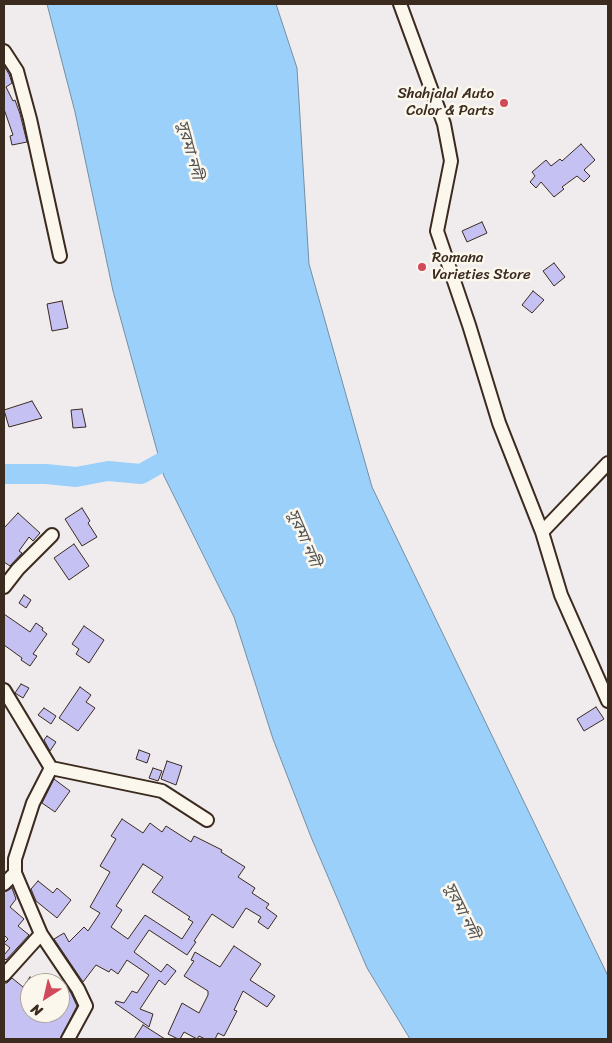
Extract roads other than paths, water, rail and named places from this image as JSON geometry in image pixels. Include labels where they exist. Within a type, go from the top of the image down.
[{"type":"street","points":[[400,4],[444,124],[451,161],[438,231],[470,325],[499,422],[542,532],[561,594],[608,699]]},
{"type":"street","points":[[4,51],[20,79],[60,256]]},
{"type":"street","points":[[542,532],[608,464]]},
{"type":"street","points":[[4,587],[18,569],[52,535]]},
{"type":"street","points":[[4,690],[50,768],[162,791],[208,820]]},
{"type":"street","points":[[50,768],[10,859],[41,934],[78,989],[86,1006],[68,1039]]},
{"type":"street","points":[[4,884],[15,873]]},
{"type":"street","points":[[4,975],[41,934]]},
{"type":"water","name":"সুরমা নদী","points":[[47,4],[276,4],[297,68],[309,264],[372,487],[608,976],[608,1039],[410,1039],[367,968],[311,837],[273,739],[234,617],[164,476],[113,291],[75,112]]},
{"type":"waterway","points":[[4,474],[46,474],[76,477],[108,471],[141,474],[182,451]]},
{"type":"place","name":"Shahjalal Auto Color & Parts","points":[[504,103]]},
{"type":"place","name":"Romana Varieties Store","points":[[422,267]]}]
